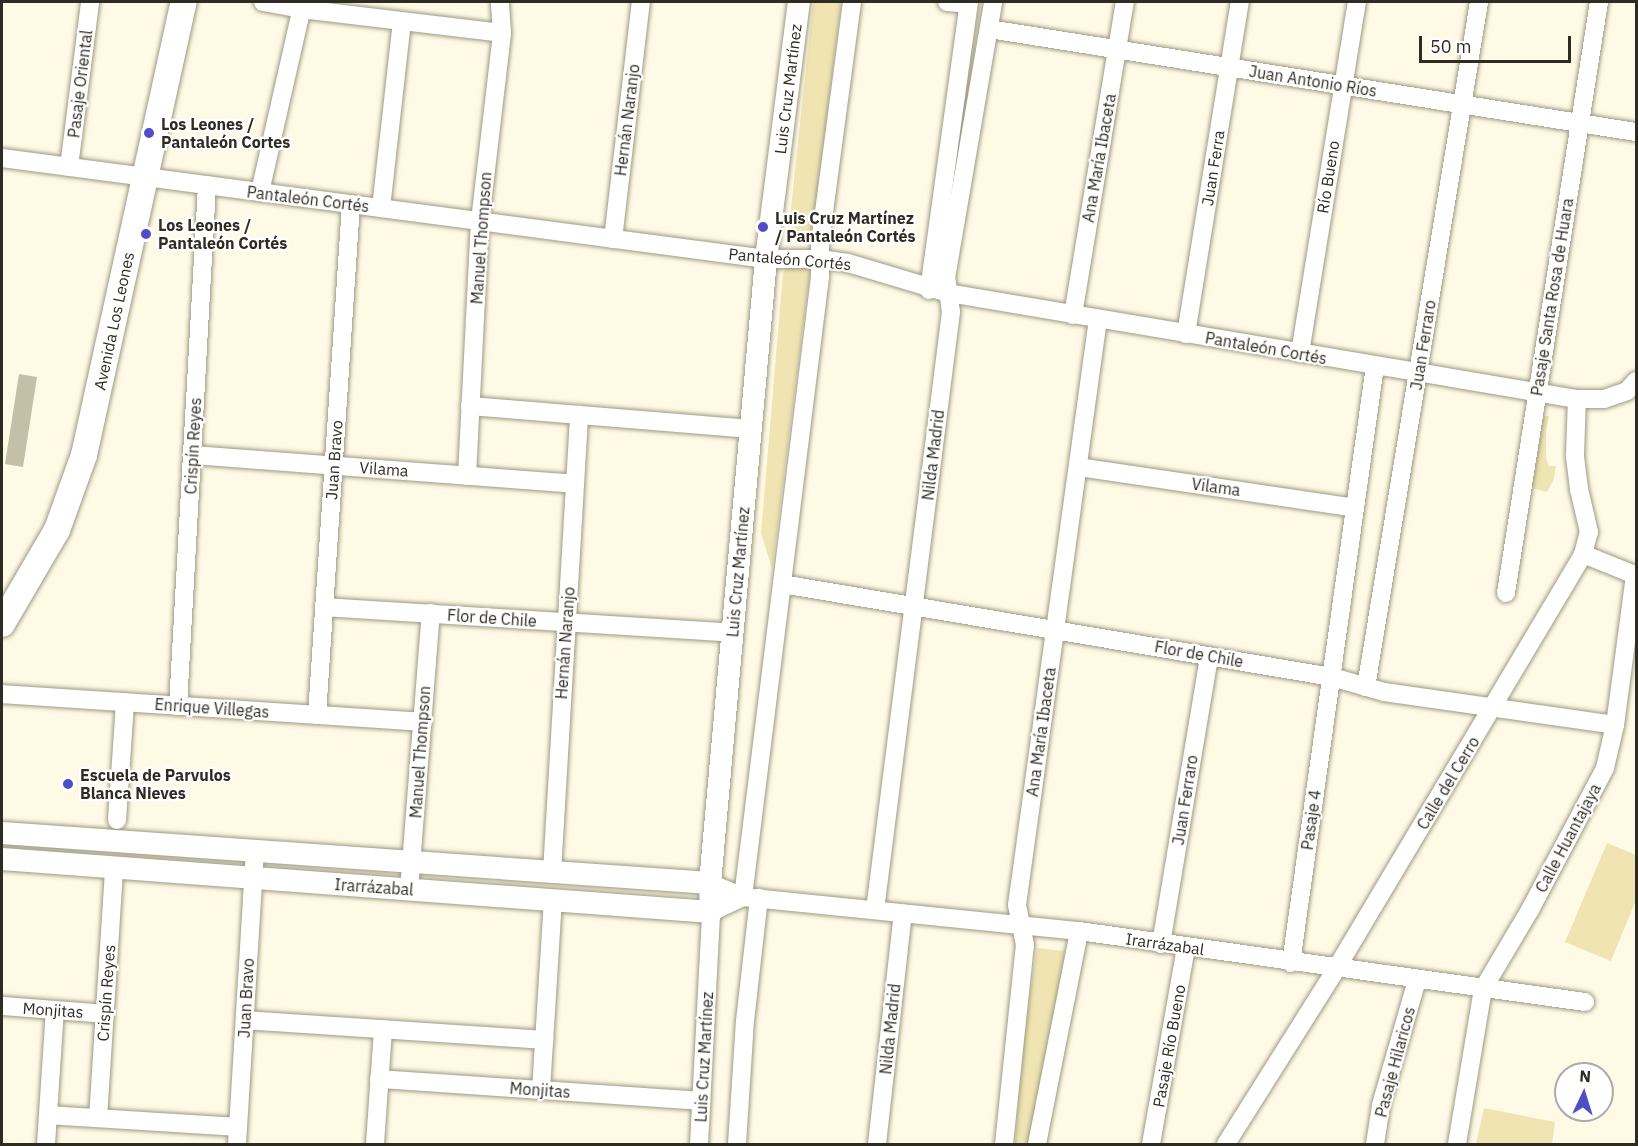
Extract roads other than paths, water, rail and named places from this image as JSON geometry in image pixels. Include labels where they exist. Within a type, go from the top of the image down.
[{"type":"main road","name":"Avenida Los Leones","points":[[2,624],[57,530],[75,481],[93,419],[184,2]]},
{"type":"street","name":"Pasaje Oriental","points":[[69,167],[90,2]]},
{"type":"street","points":[[263,2],[302,5],[402,21],[502,33]]},
{"type":"street","name":"Manuel Thompson","points":[[467,476],[480,221],[502,33],[500,2]]},
{"type":"street","name":"Hernán Naranjo","points":[[613,238],[641,2]]},
{"type":"street","name":"Luis Cruz Martínez","points":[[699,1144],[711,912],[710,883],[766,259],[799,2]]},
{"type":"street","points":[[737,1144],[751,898],[782,584],[820,259],[820,242],[852,2]]},
{"type":"street","points":[[929,290],[968,3],[947,2]]},
{"type":"street","name":"Nilda Madrid","points":[[875,910],[951,312],[946,278],[993,2]]},
{"type":"street","name":"Ana María Ibaceta","points":[[1073,315],[1125,2]]},
{"type":"street","name":"Juan Ferra","points":[[1186,334],[1240,2]]},
{"type":"street","name":"Río Bueno","points":[[1300,353],[1357,2]]},
{"type":"street","name":"Juan Ferraro","points":[[1366,687],[1479,2]]},
{"type":"street","name":"Pasaje Santa Rosa de Huara","points":[[1506,593],[1599,2]]},
{"type":"street","points":[[260,192],[302,5]]},
{"type":"street","points":[[381,208],[402,21]]},
{"type":"street","name":"Juan Antonio Ríos","points":[[989,29],[1636,132]]},
{"type":"street","name":"Pantaleón Cortés","points":[[2,158],[766,259],[820,259],[876,270],[929,290],[1577,399],[1604,399],[1627,391],[1636,381]]},
{"type":"street","name":"Crispín Reyes","points":[[178,706],[207,185]]},
{"type":"street","name":"Juan Bravo","points":[[317,715],[351,204]]},
{"type":"street","name":"Ana María Ibaceta","points":[[1004,1144],[1025,945],[1017,905],[1098,319]]},
{"type":"street","points":[[1332,677],[1375,366]]},
{"type":"street","name":"Calle del Cerro","points":[[1226,1144],[1336,969],[1583,554],[1589,532],[1579,489],[1575,455],[1577,399]]},
{"type":"street","points":[[470,406],[751,429]]},
{"type":"street","name":"Hernán Naranjo","points":[[552,872],[579,415]]},
{"type":"street","name":"Vilama","points":[[192,454],[575,484]]},
{"type":"street","name":"Vilama","points":[[1078,467],[1355,508]]},
{"type":"street","name":"Calle Huantajaya","points":[[1457,1144],[1483,989],[1531,908],[1605,768],[1615,725],[1636,573],[1583,554]]},
{"type":"street","name":"Flor de Chile","points":[[782,584],[1332,677],[1366,687],[1615,725]]},
{"type":"street","name":"Flor de Chile","points":[[324,607],[732,633]]},
{"type":"street","name":"Manuel Thompson","points":[[409,890],[431,614]]},
{"type":"street","name":"Juan Ferraro","points":[[1161,944],[1209,656]]},
{"type":"street","name":"Pasaje 4","points":[[1291,963],[1332,677]]},
{"type":"street","name":"Enrique Villegas","points":[[2,694],[423,722]]},
{"type":"street","points":[[117,820],[125,702]]},
{"type":"street","name":"Irarrázabal","points":[[2,833],[710,883],[751,898],[1079,931],[1291,963],[1585,1002]]},
{"type":"street","name":"Juan Bravo","points":[[238,1136],[255,851]]},
{"type":"street","name":"Irarrázabal","points":[[2,859],[711,912],[751,898]]},
{"type":"street","name":"Crispín Reyes","points":[[98,1118],[114,868]]},
{"type":"street","points":[[541,1090],[553,900]]},
{"type":"street","name":"Nilda Madrid","points":[[876,1144],[903,913]]},
{"type":"street","points":[[1037,1144],[1079,931]]},
{"type":"street","name":"Pasaje Río Bueno","points":[[1151,1144],[1186,947]]},
{"type":"street","name":"Pasaje Hilaricos","points":[[1375,1144],[1382,1104],[1417,980]]},
{"type":"street","name":"Monjitas","points":[[2,1006],[105,1014]]},
{"type":"street","points":[[46,1144],[55,1010]]},
{"type":"street","points":[[245,1020],[544,1040]]},
{"type":"street","points":[[375,1144],[383,1029]]},
{"type":"street","name":"Monjitas","points":[[379,1079],[702,1101]]},
{"type":"street","points":[[48,1114],[238,1136]]},
{"type":"place","name":"Los Leones / Pantaleón Cortes","points":[[149,133]]},
{"type":"place","name":"Luis Cruz Martínez / Pantaleón Cortés","points":[[763,227]]},
{"type":"place","name":"Los Leones / Pantaleón Cortés","points":[[146,234]]},
{"type":"place","name":"Escuela de Parvulos Blanca Nieves","points":[[68,784]]}]
